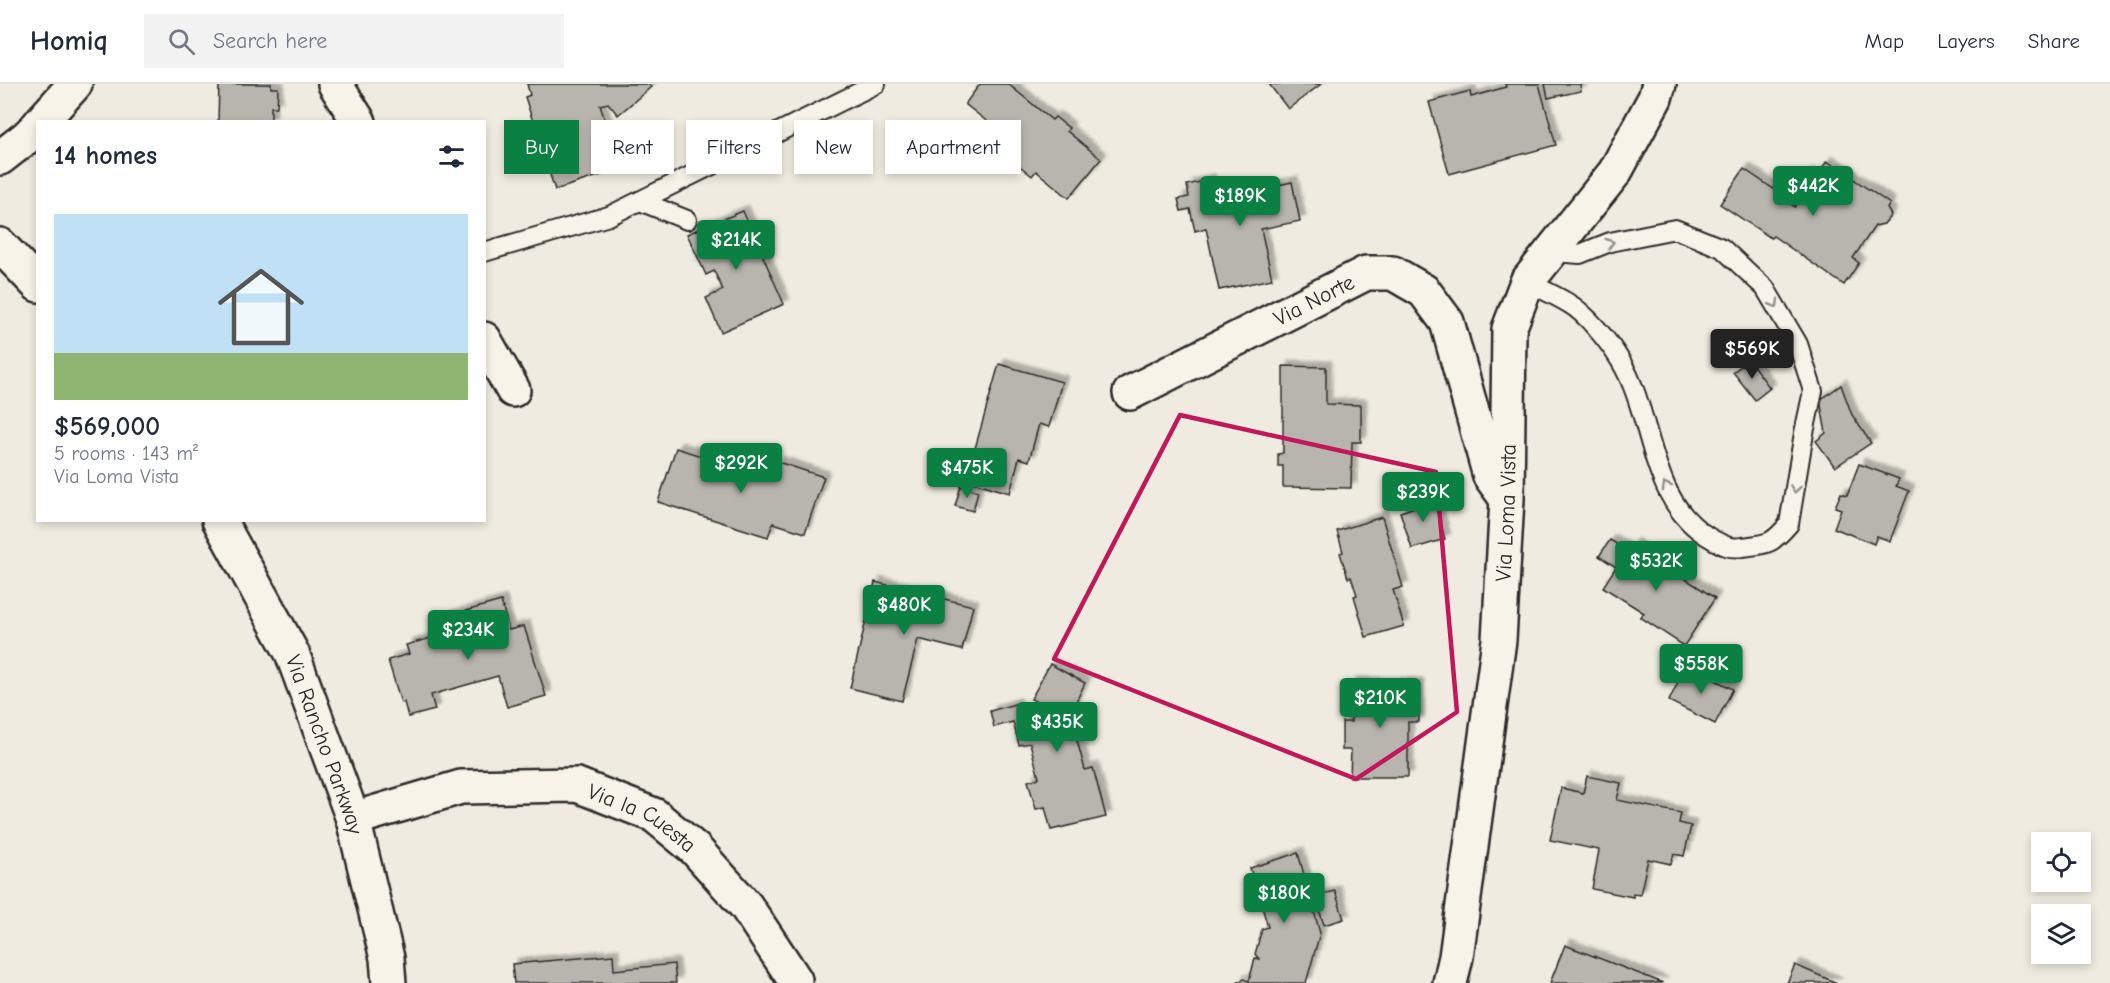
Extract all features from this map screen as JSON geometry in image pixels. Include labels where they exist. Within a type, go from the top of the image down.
[{"type":"street","points":[[43,120],[75,84]]},
{"type":"street","points":[[335,84],[358,120]]},
{"type":"street","name":"Via Loma Vista","points":[[1450,983],[1456,957],[1499,640],[1507,499],[1509,328],[1527,282],[1615,172],[1654,89]]},
{"type":"street","points":[[0,158],[36,128]]},
{"type":"street","points":[[0,245],[36,283]]},
{"type":"street","name":"Via Norte","points":[[1131,393],[1366,273],[1393,273],[1424,291],[1447,322],[1490,476],[1507,499]]},
{"type":"street","points":[[486,343],[513,390]]},
{"type":"street","name":"Via Rancho Parkway","points":[[220,522],[292,653],[353,819],[387,958],[389,983]]},
{"type":"street","name":"Via la Cuesta","points":[[353,819],[461,787],[577,785],[654,816],[695,849],[746,906],[795,980]]},
{"type":"lane","points":[[486,251],[609,216],[876,84]]},
{"type":"lane","points":[[640,201],[687,220]]},
{"type":"lane","points":[[1527,282],[1570,304],[1606,338],[1634,388],[1661,477],[1679,510],[1701,533],[1731,549],[1769,544],[1779,536],[1789,525],[1813,391],[1798,344],[1765,288],[1722,248],[1675,229],[1610,242],[1580,254],[1567,253],[1554,248]]},
{"type":"highlighted area","points":[[1180,415],[1436,472],[1457,712],[1356,779],[1054,659]]},
{"type":"building","points":[[219,84],[271,84],[271,88],[278,88],[277,107],[271,107],[271,120],[218,120]]},
{"type":"building","points":[[527,84],[648,84],[651,87],[618,115],[608,103],[600,105],[605,120],[591,120],[591,174],[605,174],[555,190],[550,174],[579,174],[579,120],[532,120],[525,97],[530,95]]},
{"type":"building","points":[[980,84],[1008,84],[1052,120],[1055,117],[1069,128],[1067,131],[1101,159],[1069,198],[1036,171],[1032,176],[1021,167],[1021,120],[985,120],[965,104]]},
{"type":"building","points":[[1269,84],[1321,84],[1288,109]]},
{"type":"building","points":[[1505,84],[1539,84],[1556,145],[1449,174],[1429,102],[1470,91],[1471,97],[1506,87]]},
{"type":"building","points":[[1545,84],[1580,84],[1581,91],[1548,98]]},
{"type":"building","points":[[1827,161],[1890,204],[1887,208],[1891,215],[1884,224],[1875,226],[1853,258],[1859,263],[1844,285],[1773,236],[1771,238],[1720,204],[1744,169],[1788,199],[1786,201],[1795,207],[1801,198],[1794,193],[1807,174],[1815,178]]},
{"type":"building","points":[[1209,180],[1211,190],[1231,186],[1233,195],[1292,182],[1300,221],[1261,229],[1272,279],[1219,290],[1206,228],[1195,231],[1190,209],[1181,211],[1178,199],[1189,197],[1187,185]]},
{"type":"building","points":[[743,211],[784,304],[721,332],[706,298],[723,290],[714,271],[706,275],[687,234]]},
{"type":"building","points":[[1749,360],[1770,388],[1755,400],[1733,372]]},
{"type":"building","points":[[999,364],[1062,382],[1049,427],[1039,424],[1029,461],[1019,458],[1010,493],[966,480]]},
{"type":"building","points":[[1283,366],[1326,367],[1326,404],[1361,405],[1361,442],[1352,442],[1351,488],[1283,487],[1283,466],[1278,466],[1278,454],[1283,453]]},
{"type":"building","points":[[1841,385],[1852,415],[1871,443],[1835,467],[1816,441],[1826,433],[1820,400]]},
{"type":"building","points":[[676,448],[773,479],[778,462],[824,477],[805,533],[773,523],[768,537],[658,502]]},
{"type":"building","points":[[1859,464],[1899,479],[1896,486],[1909,491],[1890,541],[1877,536],[1874,544],[1834,528],[1841,509],[1835,507],[1841,493],[1847,495]]},
{"type":"building","points":[[961,486],[978,491],[973,511],[955,506]]},
{"type":"building","points":[[1427,495],[1429,503],[1434,501],[1445,539],[1412,549],[1400,512],[1415,507],[1412,499]]},
{"type":"building","points":[[1382,517],[1403,587],[1393,590],[1404,626],[1366,637],[1354,596],[1357,595],[1351,577],[1348,578],[1340,553],[1343,552],[1337,531]]},
{"type":"building","points":[[1610,540],[1628,551],[1632,544],[1715,598],[1684,646],[1640,617],[1644,613],[1603,587],[1616,567],[1599,556]]},
{"type":"building","points":[[875,582],[973,606],[962,650],[918,639],[902,701],[850,688]]},
{"type":"building","points":[[501,601],[509,630],[524,626],[546,696],[507,707],[498,676],[431,695],[435,710],[408,717],[404,702],[401,703],[388,660],[409,654],[406,645],[449,633],[444,617]]},
{"type":"building","points":[[1050,664],[1085,683],[1070,714],[1085,770],[1093,768],[1106,817],[1051,830],[1045,807],[1036,809],[1028,781],[1039,778],[1030,743],[1019,745],[1013,722],[994,727],[990,711],[1015,704],[1017,714],[1029,711],[1031,717],[1047,714],[1049,708],[1031,699]]},
{"type":"building","points":[[1686,665],[1733,689],[1715,724],[1669,701]]},
{"type":"building","points":[[1351,683],[1418,684],[1419,722],[1408,722],[1408,777],[1350,777],[1351,750],[1342,750],[1342,722],[1351,722]]},
{"type":"building","points":[[1587,776],[1621,783],[1617,800],[1681,813],[1679,823],[1691,826],[1684,856],[1674,854],[1671,864],[1648,859],[1640,895],[1633,894],[1633,897],[1592,889],[1599,850],[1550,840],[1561,788],[1583,793]]},
{"type":"building","points":[[1298,853],[1320,933],[1306,983],[1236,983],[1244,979],[1249,981],[1255,958],[1259,959],[1255,954],[1262,929],[1268,927],[1250,868]]},
{"type":"building","points":[[1335,891],[1344,919],[1324,925],[1315,897]]},
{"type":"building","points":[[1565,945],[1663,983],[1550,983]]},
{"type":"building","points":[[613,955],[614,970],[674,964],[676,983],[514,983],[512,964]]},
{"type":"building","points":[[1795,965],[1837,983],[1787,983]]}]
